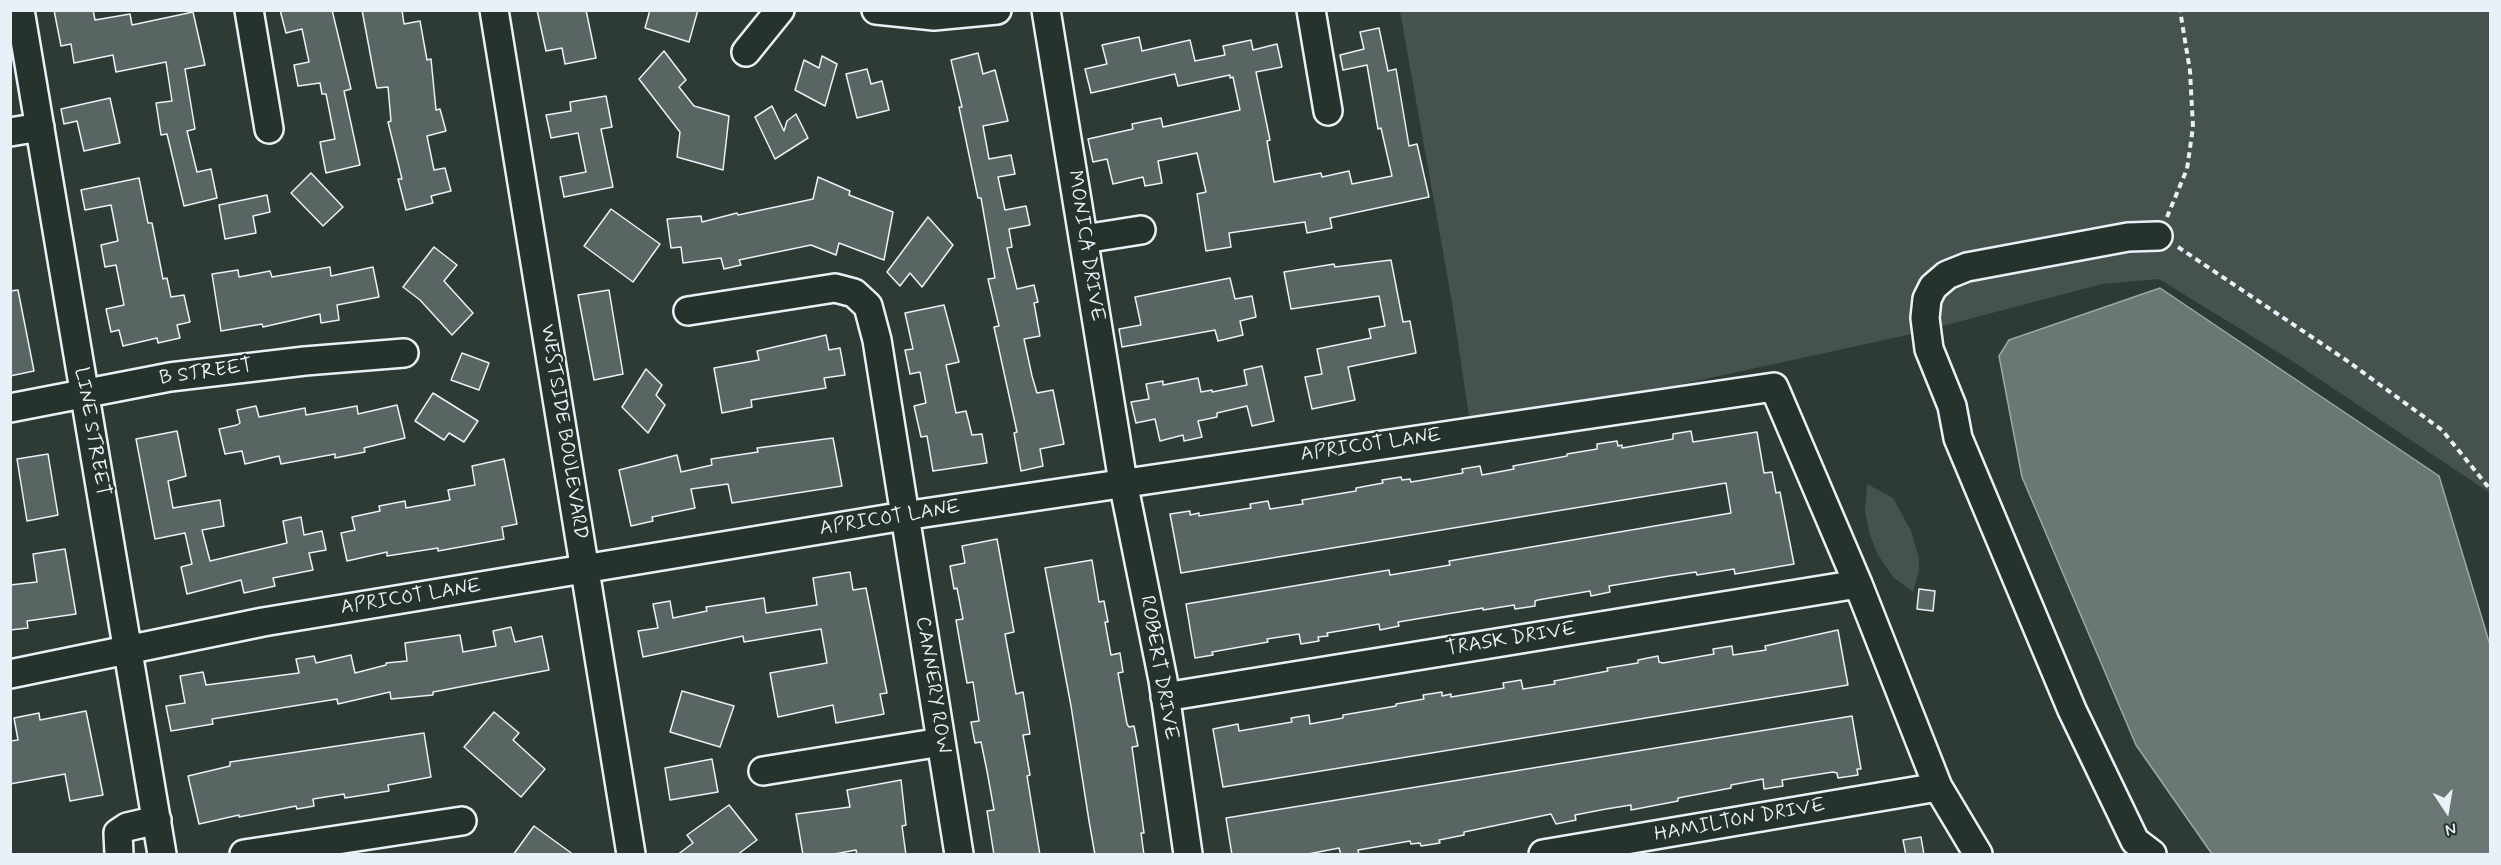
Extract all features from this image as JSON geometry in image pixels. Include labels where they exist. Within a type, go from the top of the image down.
[{"type":"street","name":"LINE STREET","points":[[20,10],[162,855]]},
{"type":"street","points":[[249,10],[269,129]]},
{"type":"street","name":"WESTSIDE BOULEVARD","points":[[494,10],[631,855]]},
{"type":"street","points":[[746,52],[780,10]]},
{"type":"street","points":[[876,10],[934,16],[997,10]]},
{"type":"street","name":"MONICA DRIVE","points":[[1046,10],[1124,482]]},
{"type":"street","points":[[1311,10],[1328,111]]},
{"type":"street","points":[[10,132],[40,127]]},
{"type":"street","points":[[1084,239],[1141,230]]},
{"type":"street","points":[[2152,855],[2135,841],[2072,710],[1958,438],[1952,406],[1929,349],[1925,318],[1927,298],[1933,287],[1947,275],[1967,267],[2128,237],[2157,236]]},
{"type":"street","name":"CANNERY ROW","points":[[688,311],[835,288],[845,289],[861,297],[868,306],[875,331],[959,855]]},
{"type":"street","name":"B STREET","points":[[10,408],[170,377],[241,368],[404,354]]},
{"type":"street","name":"APRICOT LANE","points":[[10,674],[250,624],[904,516],[1774,387],[1858,584]]},
{"type":"street","name":"ROBERT DRIVE","points":[[1124,482],[1165,697],[1188,855]]},
{"type":"street","points":[[1858,584],[1938,787],[1978,855]]},
{"type":"street","name":"TRASK DRIVE","points":[[1165,697],[1858,584]]},
{"type":"street","points":[[763,771],[941,742]]},
{"type":"street","name":"HAMILTON DRIVE","points":[[1543,855],[1938,787]]},
{"type":"street","points":[[119,855],[118,833],[127,827],[157,820]]},
{"type":"street","points":[[244,855],[462,821]]},
{"type":"path","points":[[2180,10],[2190,71],[2193,127],[2191,151],[2183,179],[2157,236],[2174,244],[2346,360],[2442,430],[2490,489]]},
{"type":"shaded area","points":[[1400,11],[2490,11],[2490,493],[2289,359],[2159,279],[2102,284],[1912,334],[1471,430],[1452,302]]},
{"type":"shaded area","points":[[2160,288],[2439,476],[2490,645],[2490,854],[2212,854],[2136,745],[2022,477],[1999,356],[2009,340]]},
{"type":"shaded area","points":[[1867,484],[1893,498],[1911,531],[1919,558],[1919,571],[1913,592],[1893,577],[1878,555],[1870,535],[1865,511]]},
{"type":"building","points":[[54,10],[93,10],[95,20],[130,14],[132,25],[193,12],[205,65],[185,69],[195,129],[187,131],[197,172],[211,169],[217,198],[184,206],[167,134],[161,135],[156,103],[172,101],[166,62],[116,72],[113,55],[74,63],[71,44],[61,46]]},
{"type":"building","points":[[280,10],[332,10],[351,89],[344,91],[360,165],[326,173],[320,142],[335,139],[326,94],[322,94],[320,83],[298,86],[294,65],[309,62],[302,29],[286,33]]},
{"type":"building","points":[[362,10],[402,10],[404,24],[420,21],[427,60],[431,59],[436,110],[440,109],[446,131],[427,136],[434,170],[445,168],[451,191],[431,196],[433,203],[406,210],[398,179],[402,179],[388,122],[391,121],[388,87],[377,88]]},
{"type":"building","points":[[537,10],[586,10],[596,58],[565,64],[562,48],[546,51]]},
{"type":"building","points":[[650,10],[698,10],[689,42],[645,28]]},
{"type":"building","points":[[1379,28],[1388,71],[1396,69],[1409,146],[1417,144],[1429,197],[1330,218],[1332,228],[1307,233],[1305,222],[1229,233],[1231,247],[1206,251],[1197,194],[1206,192],[1197,153],[1158,161],[1162,183],[1145,186],[1143,177],[1113,184],[1107,159],[1093,162],[1088,139],[1133,129],[1132,124],[1161,118],[1163,127],[1240,110],[1233,77],[1230,78],[1230,75],[1178,86],[1175,74],[1091,93],[1085,69],[1107,64],[1102,45],[1139,37],[1142,51],[1190,40],[1195,61],[1225,55],[1223,46],[1251,40],[1253,50],[1277,44],[1282,67],[1256,72],[1270,140],[1267,141],[1274,182],[1321,173],[1322,177],[1349,171],[1352,184],[1392,176],[1381,128],[1378,129],[1367,65],[1343,70],[1340,55],[1364,49],[1360,32]]},
{"type":"building","points":[[664,51],[686,80],[679,87],[694,106],[729,116],[723,170],[677,157],[680,132],[639,79]]},
{"type":"building","points":[[978,53],[983,74],[995,70],[1008,121],[983,126],[989,159],[1011,155],[1015,174],[998,177],[1005,210],[1026,206],[1030,225],[1009,229],[1012,247],[1007,248],[1017,289],[1034,285],[1038,302],[1034,303],[1040,336],[1024,339],[1032,376],[1037,393],[1053,390],[1064,444],[1040,449],[1043,466],[1021,471],[1014,433],[1017,432],[994,327],[999,326],[988,279],[995,278],[981,198],[978,198],[951,60]]},
{"type":"building","points":[[822,56],[837,64],[825,106],[795,90],[804,60],[819,68]]},
{"type":"building","points":[[867,69],[871,84],[882,81],[889,110],[857,118],[846,74]]},
{"type":"building","points":[[606,96],[612,127],[601,129],[613,187],[564,197],[560,177],[586,172],[578,133],[551,138],[546,115],[571,111],[570,102]]},
{"type":"building","points":[[110,98],[120,143],[84,151],[77,121],[64,124],[61,109]]},
{"type":"building","points":[[772,106],[784,131],[787,121],[796,114],[808,138],[775,159],[755,117]]},
{"type":"building","points":[[311,173],[343,207],[323,226],[291,193]]},
{"type":"building","points":[[818,177],[850,191],[849,195],[893,212],[884,260],[839,243],[836,255],[811,245],[739,260],[741,265],[724,269],[721,258],[683,263],[681,247],[671,248],[667,219],[701,216],[702,222],[813,199]]},
{"type":"building","points":[[139,178],[148,223],[152,223],[163,279],[167,278],[171,297],[184,295],[190,322],[177,325],[180,338],[158,343],[157,338],[123,346],[119,330],[111,332],[106,309],[124,305],[116,265],[105,267],[101,245],[118,241],[111,205],[85,210],[81,190]]},
{"type":"building","points":[[267,195],[270,212],[253,216],[256,233],[225,239],[219,205]]},
{"type":"building","points":[[611,209],[660,244],[633,282],[584,246]]},
{"type":"building","points":[[928,217],[953,245],[922,287],[910,273],[900,286],[887,272]]},
{"type":"building","points":[[434,247],[457,265],[444,281],[473,313],[452,335],[420,300],[403,287]]},
{"type":"building","points":[[1391,260],[1403,322],[1410,321],[1416,353],[1348,367],[1355,400],[1312,409],[1305,377],[1322,374],[1317,349],[1371,338],[1369,329],[1385,326],[1379,296],[1291,309],[1284,272],[1334,264],[1335,267]]},
{"type":"building","points":[[330,267],[331,276],[373,267],[379,297],[337,305],[339,320],[321,323],[320,314],[263,327],[262,324],[221,331],[212,274],[238,270],[239,277],[270,271],[272,277]]},
{"type":"building","points":[[1230,278],[1235,299],[1252,296],[1256,317],[1240,321],[1243,335],[1218,341],[1215,330],[1122,347],[1119,329],[1141,325],[1135,297]]},
{"type":"building","points":[[18,290],[34,371],[10,376],[10,291]]},
{"type":"building","points":[[609,290],[623,374],[594,380],[578,295]]},
{"type":"building","points":[[944,305],[959,362],[946,365],[956,413],[966,411],[972,435],[982,434],[987,463],[933,471],[927,436],[921,437],[914,406],[926,403],[920,372],[910,374],[905,350],[913,349],[905,313]]},
{"type":"building","points":[[826,335],[829,350],[840,348],[845,375],[824,378],[826,388],[751,400],[752,407],[722,413],[714,368],[759,360],[757,351]]},
{"type":"building","points":[[462,353],[489,363],[479,390],[451,380]]},
{"type":"building","points":[[1262,366],[1274,421],[1252,426],[1247,406],[1217,413],[1217,417],[1198,421],[1202,437],[1184,441],[1183,435],[1160,441],[1155,419],[1136,423],[1131,402],[1149,399],[1146,384],[1163,381],[1163,385],[1198,378],[1201,392],[1212,390],[1212,392],[1247,385],[1244,370]]},
{"type":"building","points":[[646,369],[662,385],[656,395],[665,405],[648,433],[622,407]]},
{"type":"building","points":[[433,393],[478,421],[464,442],[449,433],[444,440],[415,421]]},
{"type":"building","points":[[397,405],[405,438],[364,448],[365,452],[335,458],[335,454],[281,464],[279,456],[245,464],[242,451],[225,454],[219,429],[240,423],[237,410],[256,406],[259,417],[305,408],[306,415],[357,406],[358,414]]},
{"type":"building","points":[[177,431],[186,476],[168,481],[173,508],[220,500],[224,526],[202,530],[210,561],[287,543],[283,521],[301,517],[304,535],[322,531],[326,550],[309,553],[313,570],[273,578],[275,586],[244,593],[241,580],[187,594],[181,567],[192,564],[185,533],[155,539],[136,439]]},
{"type":"building","points":[[1691,431],[1693,442],[1757,432],[1764,473],[1772,472],[1776,493],[1780,492],[1794,564],[1735,574],[1734,569],[1697,575],[1696,572],[1669,576],[1609,586],[1610,592],[1591,596],[1590,591],[1538,600],[1535,601],[1535,606],[1515,609],[1514,605],[1483,610],[1483,608],[1398,622],[1399,626],[1380,630],[1379,624],[1327,633],[1328,636],[1318,637],[1319,641],[1301,644],[1299,634],[1267,639],[1268,642],[1212,652],[1213,655],[1195,658],[1186,604],[1389,570],[1390,575],[1450,565],[1449,561],[1731,513],[1726,483],[1181,573],[1170,514],[1190,511],[1190,515],[1199,513],[1199,516],[1251,508],[1250,504],[1268,501],[1270,509],[1303,504],[1302,500],[1356,491],[1356,488],[1383,483],[1382,480],[1401,477],[1402,480],[1410,479],[1411,482],[1463,473],[1462,469],[1480,466],[1482,475],[1514,469],[1513,466],[1597,449],[1597,444],[1617,441],[1618,446],[1622,445],[1622,448],[1673,439],[1673,434]]},
{"type":"building","points":[[833,438],[842,486],[732,503],[728,484],[691,489],[695,508],[652,517],[653,521],[631,526],[619,470],[677,455],[681,472],[712,465],[711,459],[758,452],[757,448]]},
{"type":"building","points":[[48,454],[58,515],[27,521],[17,459]]},
{"type":"building","points":[[504,459],[517,524],[502,527],[504,539],[438,551],[438,548],[387,556],[387,552],[347,561],[341,533],[355,530],[352,517],[380,511],[379,506],[405,501],[406,508],[450,500],[448,490],[475,485],[472,466]]},
{"type":"building","points":[[997,539],[1014,632],[1005,634],[1016,694],[1023,692],[1030,734],[1023,735],[1040,855],[994,855],[987,811],[994,810],[981,742],[975,743],[971,722],[979,721],[973,682],[967,683],[956,620],[963,619],[950,566],[965,563],[962,546]]},
{"type":"building","points":[[65,549],[76,614],[27,621],[28,628],[10,630],[10,585],[37,582],[33,554]]},
{"type":"building","points":[[1092,560],[1099,602],[1104,601],[1111,655],[1120,653],[1123,672],[1118,673],[1127,724],[1129,727],[1134,726],[1138,746],[1132,747],[1144,833],[1141,833],[1144,855],[1095,855],[1089,821],[1071,706],[1045,568]]},
{"type":"building","points":[[850,572],[853,590],[866,588],[887,693],[880,694],[884,714],[836,723],[833,705],[778,717],[770,673],[827,663],[821,629],[744,642],[743,636],[643,657],[638,631],[658,628],[653,604],[670,601],[673,618],[707,611],[706,607],[764,598],[766,613],[817,605],[813,578]]},
{"type":"building","points":[[1919,589],[1935,591],[1933,611],[1917,609]]},
{"type":"building","points":[[511,627],[515,642],[542,636],[549,670],[433,692],[433,695],[391,699],[390,692],[338,704],[337,699],[212,719],[213,724],[171,731],[166,706],[185,703],[180,676],[203,672],[206,685],[299,673],[296,659],[314,656],[316,663],[351,655],[355,673],[386,665],[386,663],[407,661],[405,643],[460,635],[463,652],[496,646],[493,631]]},
{"type":"building","points":[[1838,630],[1848,685],[1223,787],[1213,729],[1238,724],[1239,731],[1292,722],[1291,718],[1309,715],[1310,724],[1424,699],[1423,695],[1442,692],[1442,696],[1451,694],[1451,697],[1504,688],[1503,683],[1521,680],[1523,689],[1555,684],[1554,681],[1608,671],[1607,668],[1638,663],[1638,660],[1658,656],[1659,662],[1663,663],[1714,654],[1713,649],[1732,646],[1733,655],[1766,650],[1765,646]]},
{"type":"building","points":[[682,691],[734,706],[720,747],[670,732]]},
{"type":"building","points":[[86,711],[103,795],[70,801],[65,774],[10,784],[10,741],[18,740],[14,718],[39,713],[40,720]]},
{"type":"building","points":[[494,712],[519,733],[513,740],[545,769],[521,797],[464,747]]},
{"type":"building","points":[[1852,716],[1861,769],[1857,769],[1858,775],[1838,778],[1837,773],[1833,772],[1782,780],[1783,786],[1764,789],[1763,779],[1731,785],[1731,788],[1678,798],[1678,801],[1631,810],[1631,805],[1606,809],[1575,815],[1576,820],[1556,824],[1551,814],[1464,832],[1464,835],[1439,840],[1440,843],[1421,846],[1420,843],[1411,844],[1410,841],[1358,850],[1359,855],[1341,855],[1339,848],[1303,855],[1232,855],[1226,818]]},
{"type":"building","points":[[424,733],[431,777],[388,785],[389,791],[345,798],[344,794],[313,799],[314,806],[297,809],[296,806],[199,824],[188,776],[230,766],[230,762]]},
{"type":"building","points":[[712,759],[718,792],[670,800],[665,768]]},
{"type":"building","points":[[901,780],[906,825],[902,826],[906,855],[857,855],[856,850],[829,855],[803,855],[796,814],[850,807],[847,790]]},
{"type":"building","points":[[729,805],[757,840],[737,855],[677,855],[693,843],[687,835]]},
{"type":"building","points":[[534,826],[574,855],[513,855]]},
{"type":"building","points":[[1921,837],[1924,855],[1906,855],[1903,840]]}]
